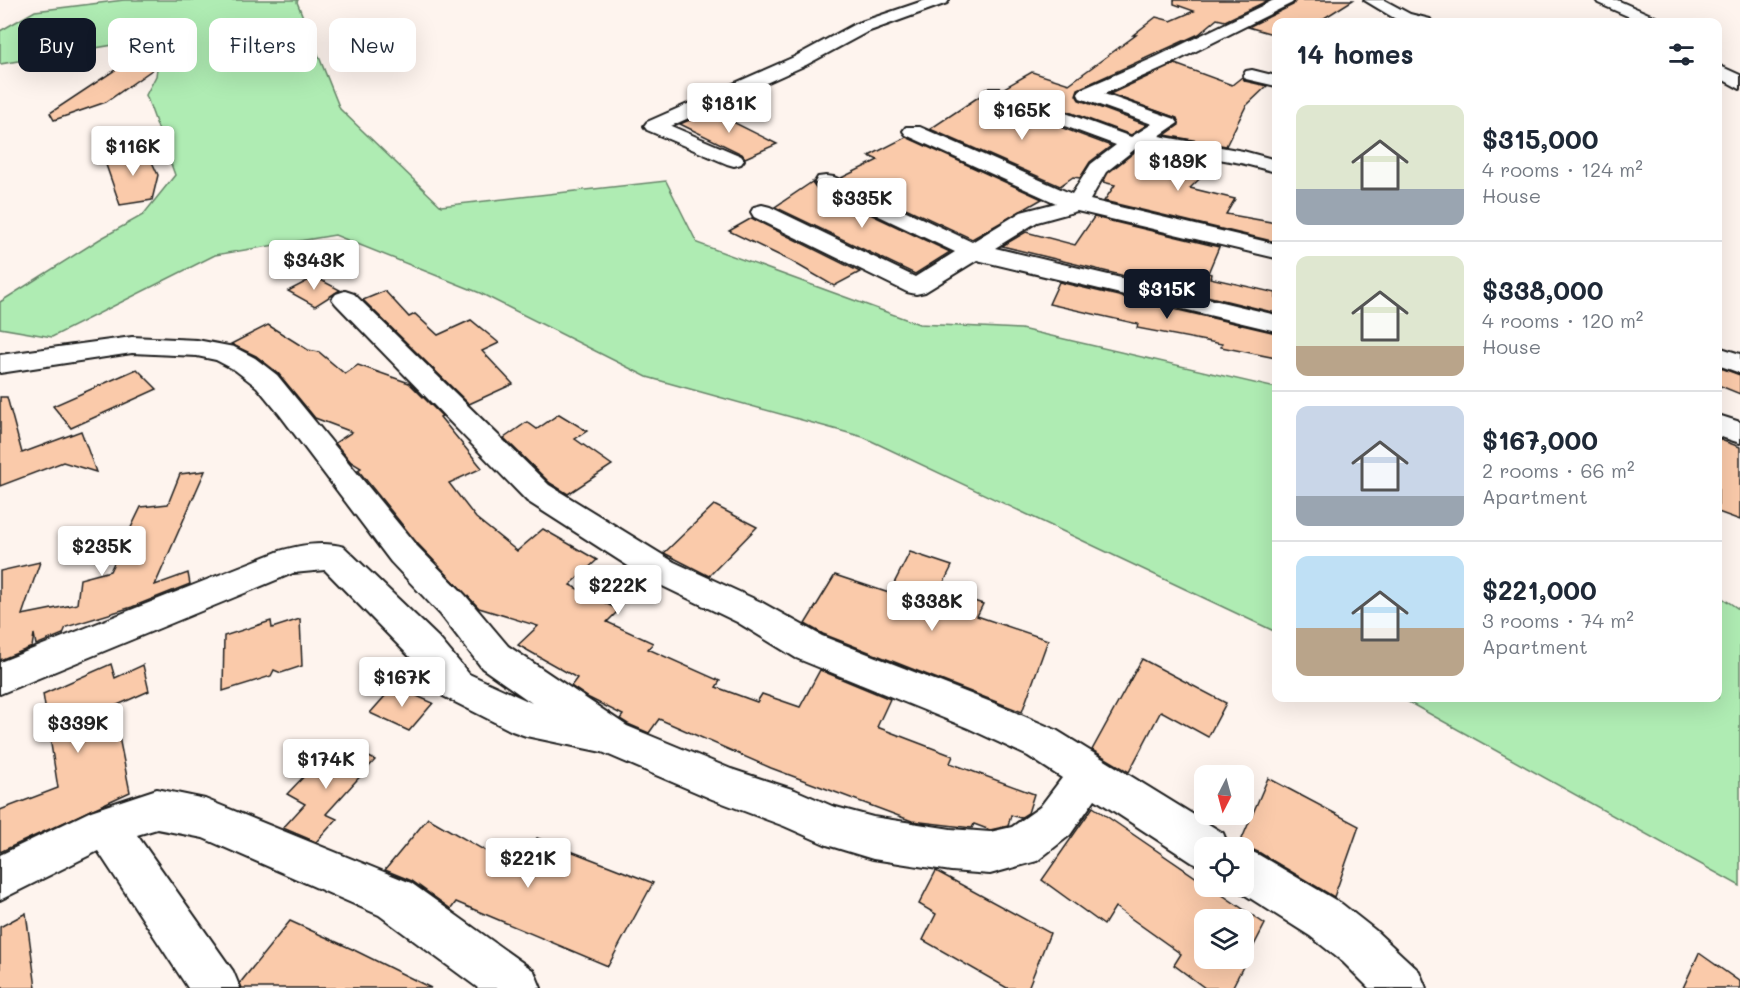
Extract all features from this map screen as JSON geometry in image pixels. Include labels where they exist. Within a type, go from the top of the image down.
[{"type":"street","points":[[734,160],[654,126],[800,61],[861,28],[941,0]]},
{"type":"street","points":[[762,213],[916,287],[1029,217],[1077,204],[1098,168],[1136,141],[1168,123],[1087,94],[1162,62],[1286,0]]},
{"type":"street","points":[[1372,0],[1405,18]]},
{"type":"street","points":[[1604,0],[1645,18]]},
{"type":"street","points":[[1722,72],[1740,83]]},
{"type":"street","points":[[1252,75],[1272,80]]},
{"type":"street","points":[[993,93],[1136,141],[1232,155],[1272,165]]},
{"type":"street","points":[[913,131],[1077,204],[1272,250]]},
{"type":"street","points":[[826,182],[973,252],[996,255],[1272,322]]},
{"type":"street","points":[[345,299],[538,493],[662,571],[749,612],[809,647],[1042,743],[1194,839]]},
{"type":"street","points":[[0,364],[132,345],[197,348],[224,353],[245,364],[267,381],[291,408],[403,553],[453,605],[495,657],[613,738]]},
{"type":"street","points":[[1722,357],[1740,364]]},
{"type":"street","points":[[1722,427],[1740,433]]},
{"type":"street","points":[[0,678],[289,561],[332,556],[426,649],[456,685],[526,719],[613,738],[726,786],[795,810],[827,825],[873,838],[951,850],[990,853],[1022,846],[1055,821],[1090,772]]},
{"type":"street","points":[[0,878],[106,825],[157,809],[205,819],[395,899],[517,988]]},
{"type":"street","points":[[106,825],[216,988]]},
{"type":"street","points":[[1254,876],[1326,920],[1402,988]]},
{"type":"green space","points":[[124,0],[298,0],[303,18],[209,18],[209,72],[317,72],[317,52],[340,109],[441,206],[666,181],[697,243],[919,324],[1021,329],[1272,387],[1272,630],[863,437],[647,377],[480,293],[335,235],[215,255],[52,337],[0,328],[0,302],[100,239],[143,215],[175,175],[146,95],[157,72],[197,72],[197,18],[108,18],[108,46],[96,48],[96,18],[23,18],[35,11]]},
{"type":"green space","points":[[18,21],[18,61],[0,64],[0,31]]},
{"type":"green space","points":[[1722,598],[1740,610],[1740,886],[1408,702],[1722,702]]},
{"type":"building","points":[[1174,0],[1269,0],[1225,21],[1217,19],[1199,34],[1078,89],[1076,95],[1079,100],[1147,125],[1131,135],[1004,88],[1032,72],[1069,84],[1136,35],[1133,35],[1156,17],[1171,21],[1194,11],[1174,4]]},
{"type":"building","points":[[1296,0],[1353,0],[1324,18],[1272,18],[1272,34],[1248,27],[1293,5]]},
{"type":"building","points":[[1175,64],[1232,85],[1242,77],[1245,81],[1267,86],[1246,106],[1226,146],[1165,135],[1179,125],[1177,118],[1110,94]]},
{"type":"building","points":[[112,72],[149,72],[106,102],[54,120],[50,113]]},
{"type":"building","points":[[980,96],[1111,146],[1090,162],[1080,178],[1073,177],[1060,186],[930,129]]},
{"type":"building","points":[[711,111],[777,144],[745,158],[742,154],[680,124]]},
{"type":"building","points":[[906,137],[1042,199],[972,239],[841,178],[878,160],[869,156]]},
{"type":"building","points":[[1141,147],[1218,161],[1190,188],[1235,199],[1226,214],[1272,222],[1272,241],[1104,201],[1115,185],[1103,182],[1108,173]]},
{"type":"building","points":[[146,149],[158,175],[152,200],[120,205],[104,159]]},
{"type":"building","points":[[812,182],[817,189],[950,252],[915,274],[775,207]]},
{"type":"building","points":[[1094,217],[1219,247],[1208,273],[1211,274],[1210,278],[1272,292],[1272,312],[1002,246],[1026,232],[1075,245]]},
{"type":"building","points":[[752,218],[860,272],[834,286],[791,261],[729,231]]},
{"type":"building","points":[[315,277],[340,290],[315,306],[288,291]]},
{"type":"building","points":[[1059,282],[1272,332],[1272,357],[1221,347],[1222,344],[1137,328],[1138,324],[1049,304]]},
{"type":"building","points":[[385,291],[409,317],[415,314],[438,335],[471,320],[499,343],[482,351],[513,384],[469,404],[363,300]]},
{"type":"building","points":[[268,325],[308,350],[319,352],[345,374],[358,365],[409,383],[442,416],[440,417],[482,468],[449,483],[476,518],[517,551],[543,529],[597,560],[570,585],[619,610],[607,622],[653,643],[648,649],[720,681],[716,687],[757,702],[762,694],[800,707],[820,670],[890,699],[877,727],[953,756],[950,763],[1034,794],[1028,813],[1020,818],[1011,815],[1008,826],[990,830],[974,824],[972,828],[912,821],[771,768],[659,719],[649,733],[620,719],[623,715],[571,686],[577,678],[518,645],[538,626],[479,608],[417,543],[358,470],[361,468],[351,462],[335,443],[352,432],[315,418],[278,373],[256,356],[231,344]]},
{"type":"building","points":[[1722,368],[1740,375],[1740,394],[1722,387]]},
{"type":"building","points":[[137,369],[157,389],[71,428],[53,406]]},
{"type":"building","points":[[0,397],[7,397],[22,453],[81,431],[96,472],[63,462],[0,486]]},
{"type":"building","points":[[559,414],[587,431],[575,439],[612,465],[568,494],[550,483],[504,438],[527,422],[537,429]]},
{"type":"building","points":[[1722,440],[1740,447],[1740,520],[1722,513]]},
{"type":"building","points":[[205,471],[155,585],[188,573],[190,584],[132,607],[66,627],[63,634],[36,645],[34,634],[32,647],[0,660],[0,571],[40,562],[22,615],[77,604],[80,579],[110,571],[141,507],[168,504],[180,474]]},
{"type":"building","points":[[714,505],[757,527],[709,576],[664,553]]},
{"type":"building","points":[[910,552],[952,566],[940,590],[983,604],[977,616],[1048,640],[1022,712],[823,634],[805,624],[835,575],[889,593]]},
{"type":"building","points":[[300,619],[302,666],[281,673],[274,670],[271,676],[223,691],[224,636],[271,621],[272,628]]},
{"type":"building","points":[[1142,659],[1226,703],[1208,737],[1161,711],[1129,772],[1092,750]]},
{"type":"building","points":[[111,664],[115,678],[143,665],[149,691],[113,707],[130,792],[0,852],[0,810],[58,788],[43,694]]},
{"type":"building","points":[[394,686],[433,703],[409,731],[370,713]]},
{"type":"building","points":[[338,741],[375,760],[326,814],[337,819],[316,842],[283,828],[305,804],[287,794]]},
{"type":"building","points":[[1268,778],[1359,826],[1334,897],[1254,850],[1254,837],[1243,837],[1248,825],[1254,825],[1254,811]]},
{"type":"building","points":[[1093,807],[1194,876],[1194,897],[1225,897],[1243,909],[1194,909],[1194,969],[1242,969],[1232,988],[1205,988],[1174,965],[1181,954],[1115,907],[1104,925],[1042,880]]},
{"type":"building","points":[[428,818],[517,869],[537,838],[653,883],[608,966],[456,902],[451,909],[412,881],[385,870]]},
{"type":"building","points":[[936,871],[1050,933],[1028,988],[1007,988],[923,940],[936,914],[919,904]]},
{"type":"building","points":[[26,913],[36,988],[0,988],[0,927]]},
{"type":"building","points":[[1254,917],[1265,924],[1254,945]]},
{"type":"building","points":[[290,921],[431,988],[242,988],[240,983]]},
{"type":"building","points":[[1699,953],[1740,982],[1740,988],[1683,988]]}]
